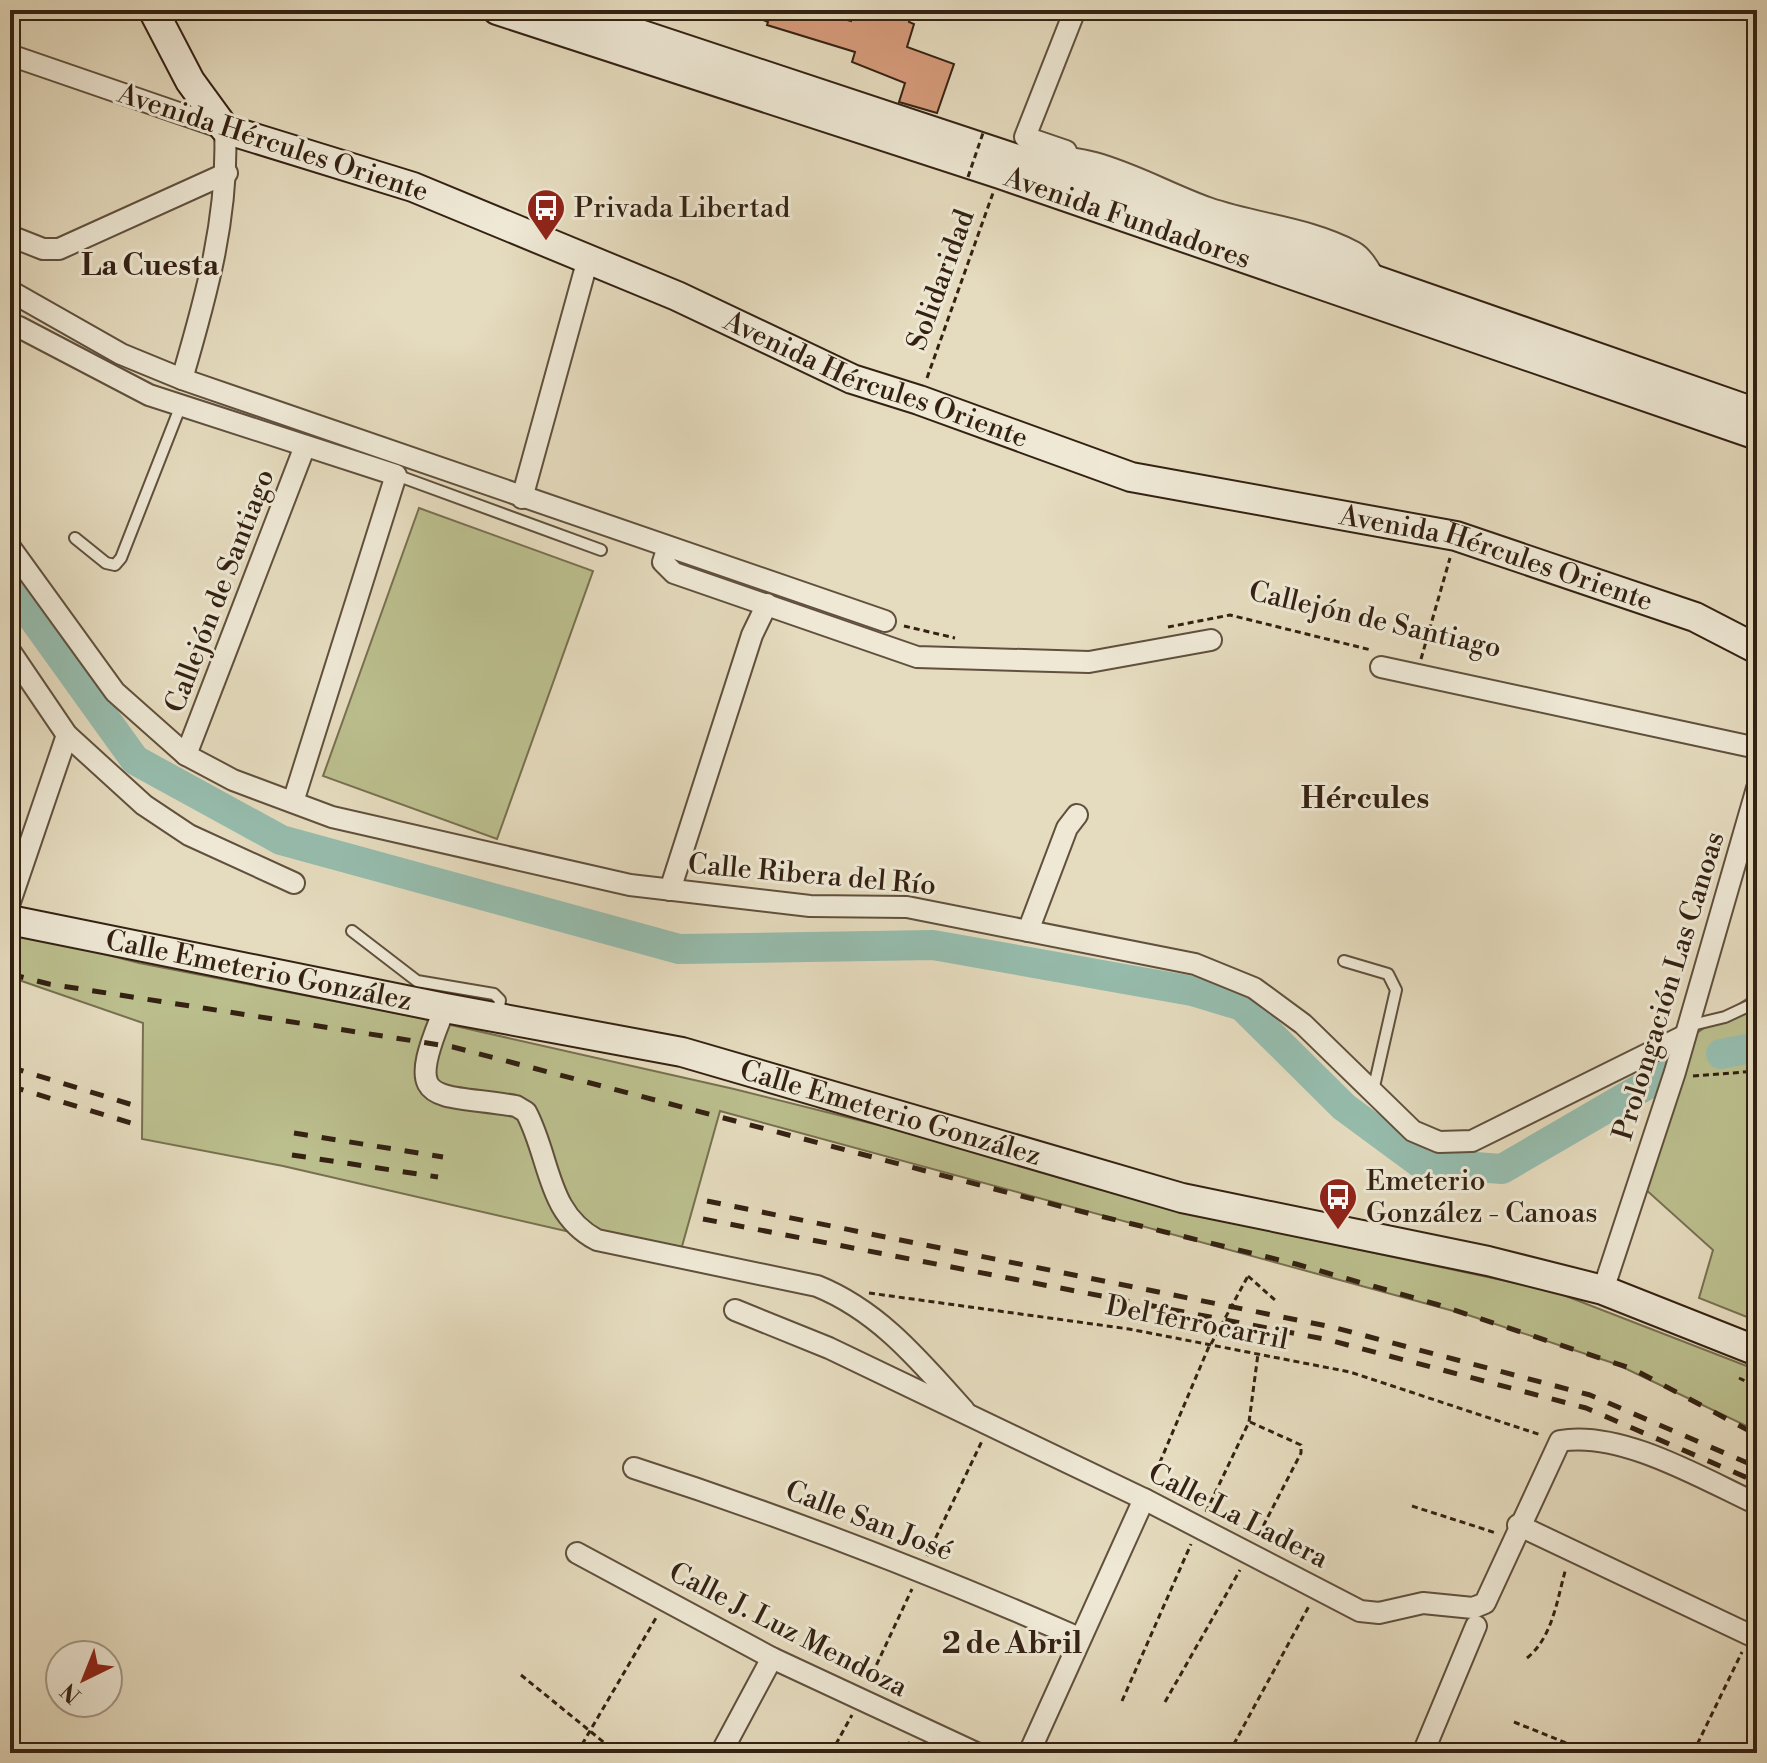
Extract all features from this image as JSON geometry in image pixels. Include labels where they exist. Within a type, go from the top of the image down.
[{"type":"street","points":[[153,10],[190,81],[225,129],[227,173],[212,275],[182,379]]},
{"type":"street","name":"Avenida Fundadores","points":[[497,10],[1376,280],[1757,413]]},
{"type":"street","name":"Avenida Fundadores","points":[[567,10],[1757,435]]},
{"type":"street","points":[[1075,10],[1025,137],[1211,209],[1299,229],[1358,253],[1376,280]]},
{"type":"street","name":"Avenida Hércules Oriente","points":[[10,55],[225,129],[413,187],[677,296],[852,379],[1131,477],[1456,536],[1695,617],[1757,649]]},
{"type":"street","points":[[1011,167],[1059,154],[1104,166]]},
{"type":"street","points":[[10,236],[43,249],[59,249],[227,173]]},
{"type":"street","points":[[522,498],[588,259]]},
{"type":"street","points":[[10,291],[121,354],[182,379],[885,621]]},
{"type":"street","name":"Callejón de Santiago","points":[[19,327],[125,384],[396,475]]},
{"type":"street","name":"Callejón de Santiago","points":[[186,755],[305,446]]},
{"type":"street","points":[[293,802],[396,475]]},
{"type":"street","name":"Calle Ribera del Río","points":[[10,547],[115,692],[186,755],[233,780],[332,817],[630,885],[810,906],[907,907],[1195,964],[1254,988],[1303,1024],[1413,1131],[1439,1142],[1472,1141],[1686,1031]]},
{"type":"street","points":[[668,547],[663,562],[674,573],[917,657],[1089,662],[1211,640]]},
{"type":"street","points":[[670,890],[752,635],[767,604]]},
{"type":"street","points":[[10,651],[67,735],[144,805],[189,835],[294,883]]},
{"type":"street","name":"Callejón de Santiago","points":[[1379,659],[1757,748]]},
{"type":"street","points":[[10,902],[67,735]]},
{"type":"street","name":"Prolongación Las Canoas","points":[[1603,1290],[1673,1078],[1757,788]]},
{"type":"street","points":[[1028,931],[1063,837],[1077,815]]},
{"type":"street","name":"Calle Emeterio González","points":[[10,920],[445,1008],[682,1052],[1182,1198],[1488,1261],[1603,1290],[1755,1346]]},
{"type":"street","name":"Calle La Ladera","points":[[445,1008],[430,1044],[423,1072],[430,1088],[442,1098],[516,1106],[526,1112],[561,1207],[572,1225],[597,1240],[817,1286],[840,1295],[896,1335],[972,1419]]},
{"type":"street","name":"Calle La Ladera","points":[[735,1310],[829,1348],[1144,1499],[1368,1614],[1423,1603],[1473,1608],[1485,1603],[1516,1532]]},
{"type":"street","points":[[1750,1635],[1572,1549],[1516,1532],[1560,1441],[1604,1442],[1666,1462],[1757,1504]]},
{"type":"street","name":"Calle San José","points":[[634,1468],[767,1511],[893,1558],[1079,1638]]},
{"type":"street","points":[[1029,1753],[1144,1499]]},
{"type":"street","name":"Calle J. Luz Mendoza","points":[[577,1553],[772,1658],[976,1753]]},
{"type":"street","points":[[1423,1753],[1476,1626]]},
{"type":"street","points":[[721,1753],[772,1658]]},
{"type":"lane","points":[[102,10],[123,13],[143,10]]},
{"type":"lane","points":[[75,538],[106,563],[115,565],[121,558],[181,405]]},
{"type":"lane","name":"Callejón de Santiago","points":[[396,475],[601,550]]},
{"type":"lane","points":[[352,931],[417,981],[494,994],[500,1000],[497,1018]]},
{"type":"lane","points":[[1344,961],[1388,974],[1396,990],[1373,1091]]},
{"type":"lane","points":[[1686,1031],[1757,1002]]},
{"type":"path","points":[[968,177],[983,133]]},
{"type":"path","name":"Solidaridad","points":[[919,400],[1011,167]]},
{"type":"path","points":[[1420,662],[1456,536]]},
{"type":"path","name":"Callejón de Santiago","points":[[1158,629],[1230,615],[1379,659]]},
{"type":"path","points":[[885,621],[937,636],[968,639]]},
{"type":"path","points":[[1673,1078],[1757,1071]]},
{"type":"path","points":[[1144,1499],[1211,1344],[1248,1276],[1276,1301]]},
{"type":"path","name":"Del ferrocarril","points":[[863,1292],[1129,1329],[1350,1372],[1560,1441]]},
{"type":"path","points":[[1739,1378],[1757,1387]]},
{"type":"path","points":[[1165,1702],[1249,1554],[1301,1453],[1301,1445],[1249,1422]]},
{"type":"path","points":[[1412,1506],[1516,1532]]},
{"type":"path","points":[[1527,1658],[1547,1634],[1572,1549]]},
{"type":"path","points":[[1229,1753],[1318,1589]]},
{"type":"path","points":[[577,1753],[666,1601]]},
{"type":"path","points":[[1693,1753],[1750,1635]]},
{"type":"path","points":[[521,1675],[617,1753]]},
{"type":"path","points":[[831,1753],[861,1699]]},
{"type":"path","points":[[1514,1722],[1591,1753]]},
{"type":"green space","points":[[419,508],[593,571],[497,839],[323,776]]},
{"type":"green space","points":[[10,930],[139,963],[411,1016],[734,1089],[1018,1160],[1239,1224],[1553,1291],[1757,1370],[1757,1431],[1616,1364],[1468,1315],[720,1111],[679,1257],[283,1166],[142,1139],[143,1023],[10,977]]},
{"type":"green space","points":[[1757,992],[1757,1321],[1699,1298],[1713,1250],[1644,1188],[1691,1037]]},
{"type":"building","points":[[740,10],[810,10],[851,21],[854,10],[913,10],[909,22],[914,24],[907,47],[954,64],[937,113],[899,102],[905,83],[852,62],[855,52],[767,25],[768,22]]},
{"type":"waterway","points":[[10,586],[135,760],[281,840],[679,949],[933,945],[1192,991],[1242,1006],[1344,1107],[1420,1163],[1502,1169],[1662,1076]]},
{"type":"waterway","points":[[1721,1054],[1757,1047]]},
{"type":"railway","points":[[10,974],[49,984],[453,1047],[1067,1208],[1296,1264],[1439,1305],[1633,1369],[1757,1435]]},
{"type":"railway","points":[[10,1067],[136,1106]]},
{"type":"railway","points":[[10,1086],[131,1123]]},
{"type":"railway","points":[[294,1133],[443,1157]]},
{"type":"railway","points":[[292,1155],[438,1177]]},
{"type":"railway","points":[[707,1201],[1332,1327],[1590,1395],[1757,1467]]},
{"type":"railway","points":[[703,1219],[1329,1340],[1586,1408],[1757,1482]]},
{"type":"place","name":"Privada Libertad","points":[[546,242]]},
{"type":"place","name":"Emeterio González - Canoas","points":[[1338,1231]]},
{"type":"district","name":"La Cuesta","points":[[150,266]]},
{"type":"district","name":"Hércules","points":[[1365,799]]},
{"type":"district","name":"2 de Abril","points":[[1012,1644]]}]
